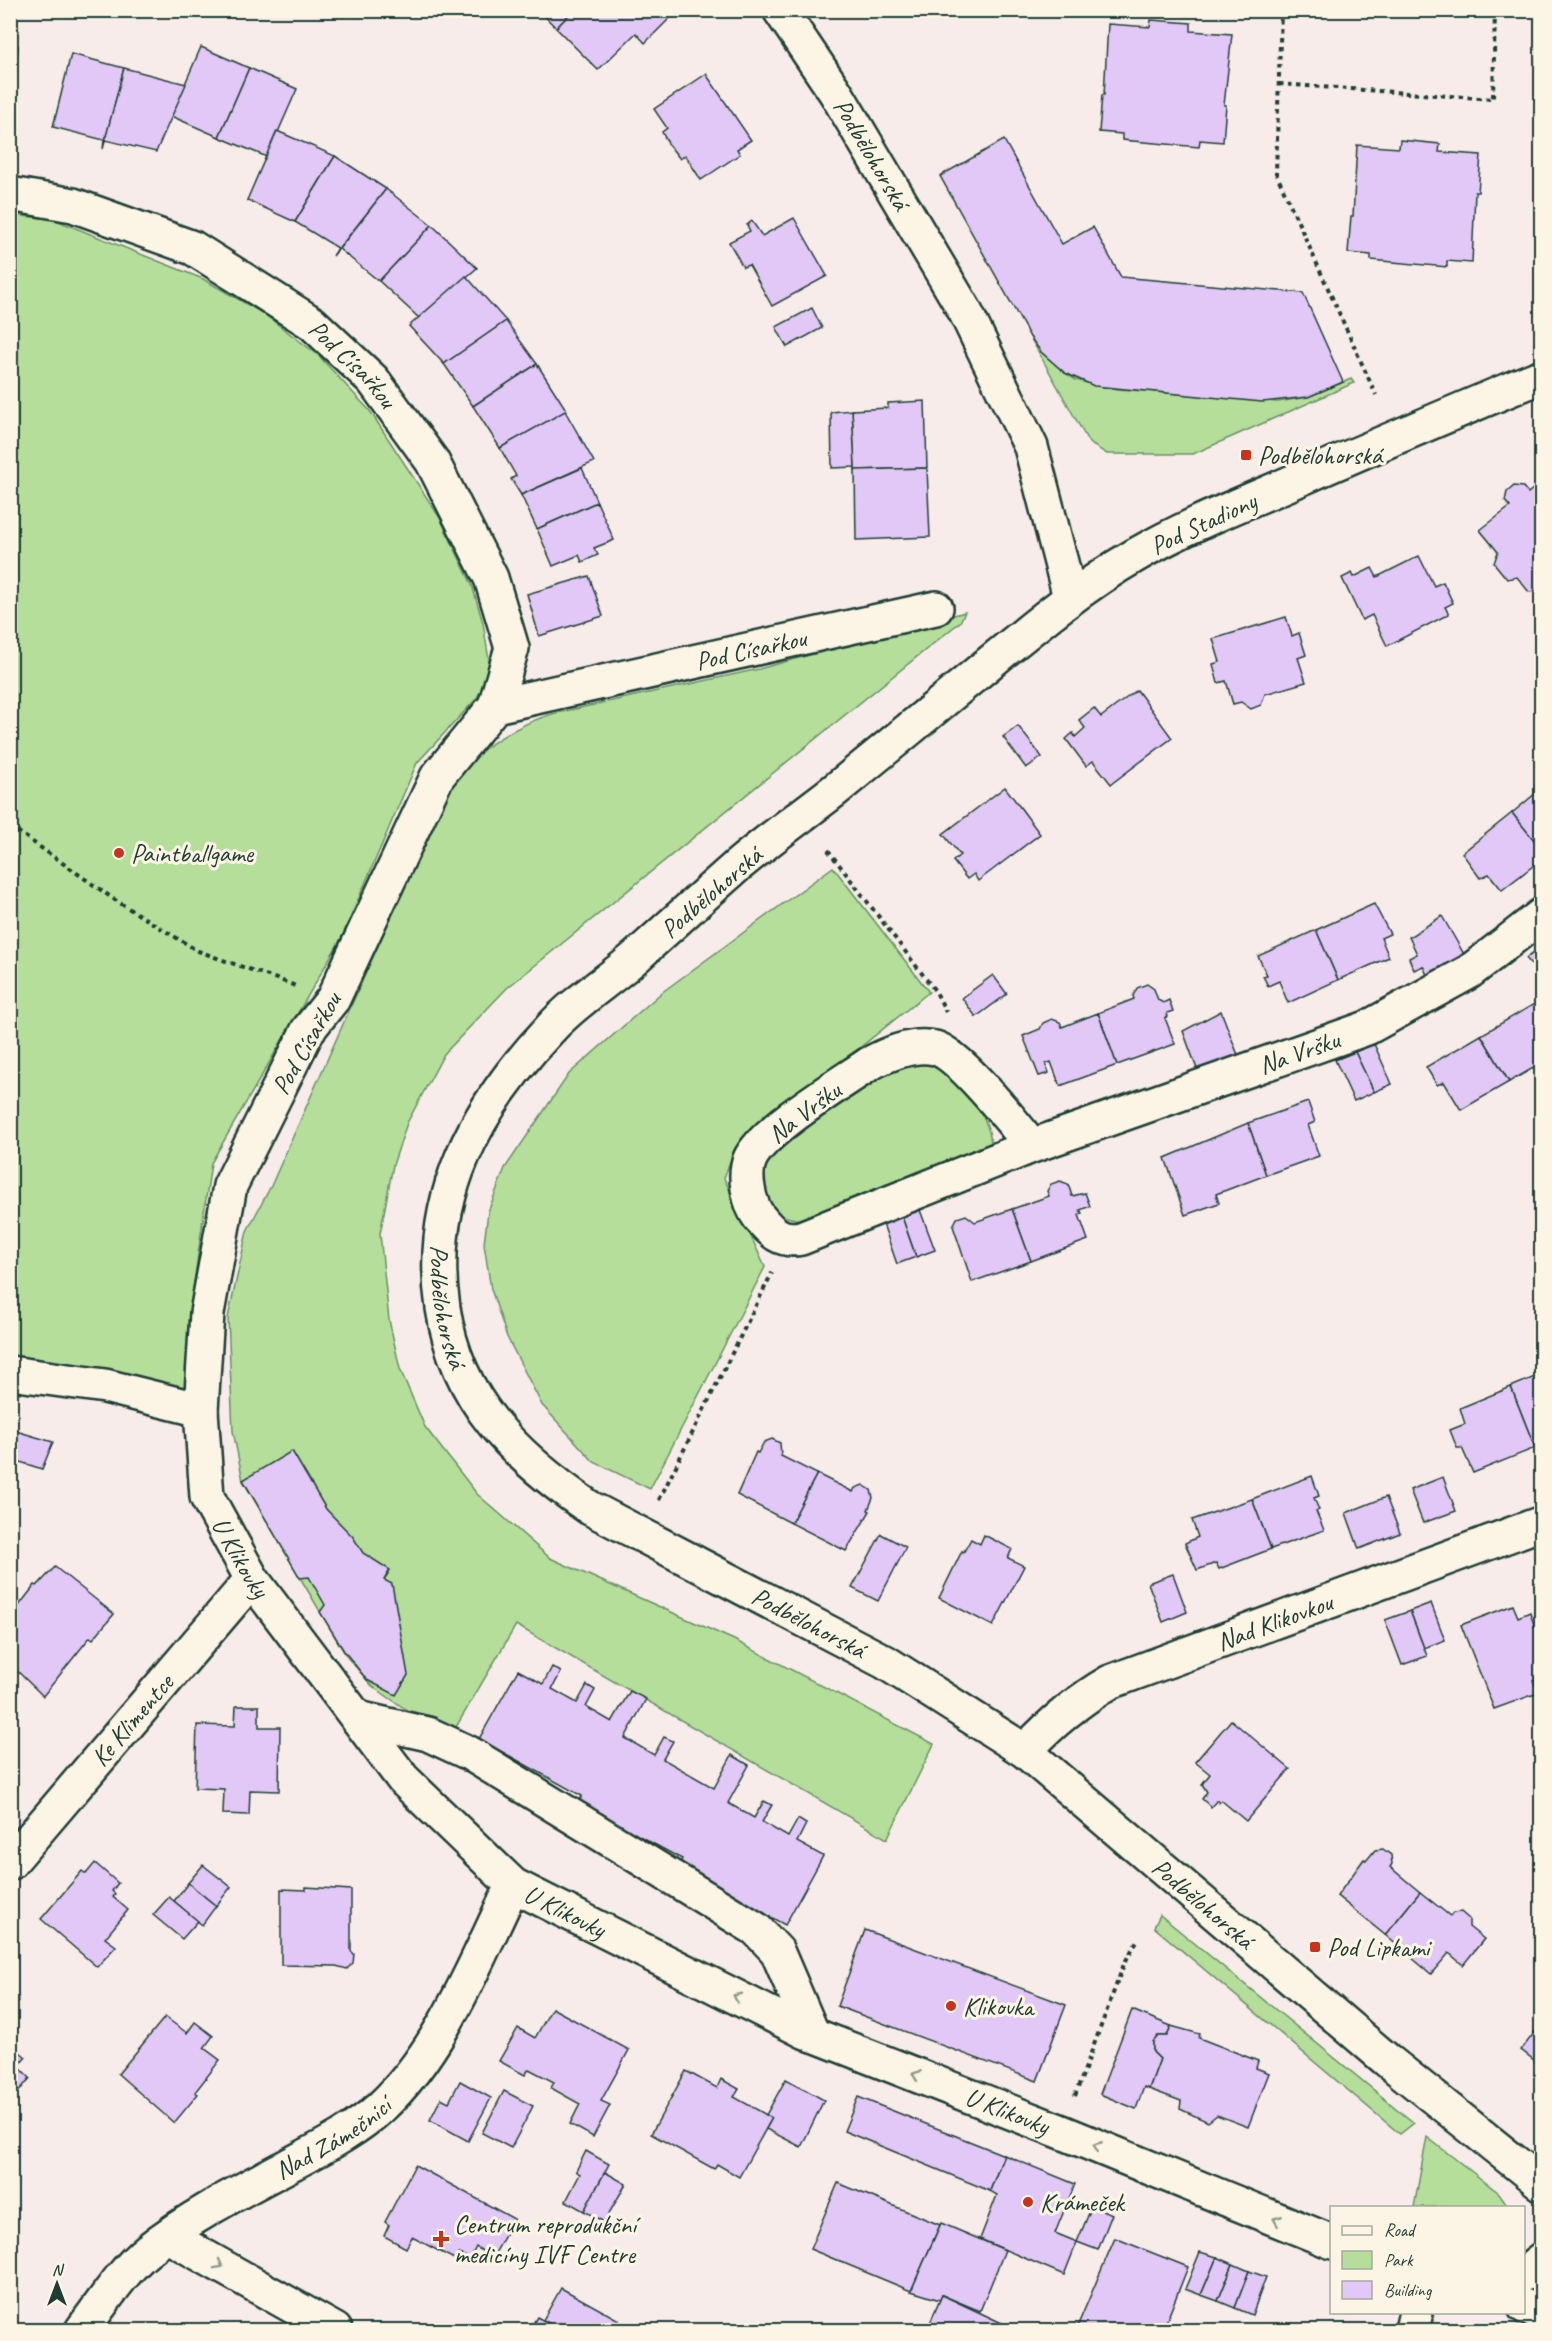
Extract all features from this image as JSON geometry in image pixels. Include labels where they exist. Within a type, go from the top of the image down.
[{"type":"street","name":"Podbělohorská","points":[[780,10],[836,93],[965,311],[1031,447],[1070,597],[845,782],[740,864],[611,978],[552,1026],[505,1083],[483,1116],[464,1151],[450,1183],[443,1215],[439,1250],[439,1285],[445,1323],[456,1361],[472,1394],[494,1426],[521,1456],[550,1480],[590,1508],[885,1662],[1025,1751],[1387,2060],[1542,2184]]},
{"type":"street","name":"Pod Císařkou","points":[[10,194],[73,205],[193,248],[312,324],[373,380],[432,461],[492,578],[512,648],[495,706],[437,777],[333,999],[308,1030],[230,1186],[207,1314],[201,1410]]},
{"type":"street","name":"Pod Stadiony","points":[[1070,597],[1167,537],[1542,376]]},
{"type":"street","name":"Pod Císařkou","points":[[495,706],[936,608]]},
{"type":"street","name":"Na Vršku","points":[[1032,1146],[954,1060],[935,1048],[916,1048],[890,1054],[868,1064],[768,1136],[750,1159],[747,1172],[757,1213],[777,1236],[788,1240],[1032,1146],[1367,1028],[1469,972],[1542,915]]},
{"type":"street","points":[[10,1373],[105,1386],[201,1410]]},
{"type":"street","name":"U Klikovky","points":[[201,1410],[207,1497],[252,1579],[404,1779],[513,1885],[813,2035],[1062,2132],[1330,2241]]},
{"type":"street","name":"Nad Klikovkou","points":[[1025,1751],[1073,1705],[1110,1682],[1542,1523]]},
{"type":"street","name":"Ke Klimentce","points":[[10,1863],[252,1579]]},
{"type":"street","points":[[358,1718],[428,1734],[469,1753],[756,1929],[777,1951],[813,2035]]},
{"type":"street","name":"Nad Zámečnicí","points":[[82,2331],[147,2250],[251,2186],[338,2139],[380,2108],[397,2091],[413,2073],[439,2031],[513,1885]]},
{"type":"street","points":[[168,2236],[335,2331]]},
{"type":"street","points":[[1525,2273],[1542,2260]]},
{"type":"street","points":[[1525,2306],[1542,2315]]},
{"type":"street","points":[[1412,2331],[1416,2314]]},
{"type":"path","points":[[1281,10],[1276,173],[1376,395]]},
{"type":"path","points":[[1279,84],[1493,99],[1495,10]]},
{"type":"path","points":[[10,826],[115,900],[198,951],[333,999]]},
{"type":"path","points":[[828,850],[936,992]]},
{"type":"path","points":[[657,1504],[774,1269]]},
{"type":"path","points":[[1075,2096],[1124,1964],[1138,1939]]},
{"type":"green space","points":[[11,215],[53,219],[203,279],[264,314],[318,355],[370,411],[440,518],[472,585],[483,623],[489,660],[486,683],[476,699],[417,763],[342,937],[211,1163],[193,1290],[196,1398],[11,1359]]},
{"type":"green space","points":[[1030,337],[1041,352],[1065,373],[1076,380],[1106,388],[1278,402],[1308,397],[1351,379],[1354,383],[1193,454],[1107,454],[1089,443]]},
{"type":"green space","points":[[965,612],[960,622],[507,988],[444,1054],[407,1123],[393,1165],[380,1234],[389,1320],[400,1369],[425,1427],[477,1494],[550,1558],[734,1640],[934,1744],[887,1839],[516,1625],[449,1739],[372,1686],[347,1657],[243,1481],[233,1431],[228,1318],[247,1231],[271,1186],[453,777],[475,756],[498,739],[523,725],[552,714],[759,669]]},
{"type":"green space","points":[[833,867],[929,992],[735,1148],[724,1178],[765,1267],[650,1489],[594,1462],[542,1405],[507,1337],[491,1289],[484,1244],[488,1212],[505,1168],[569,1074],[661,993]]},
{"type":"green space","points":[[929,1059],[960,1085],[969,1096],[984,1119],[991,1144],[983,1151],[800,1220],[773,1214],[759,1175],[764,1156],[855,1087]]},
{"type":"green space","points":[[1160,1915],[1414,2123],[1400,2134],[1154,1927]]},
{"type":"green space","points":[[1427,2137],[1499,2193],[1508,2206],[1414,2206]]},
{"type":"building","points":[[539,10],[574,10],[556,28]]},
{"type":"building","points":[[574,10],[668,10],[673,15],[645,43],[636,33],[598,70],[556,28]]},
{"type":"building","points":[[1151,20],[1191,23],[1191,31],[1232,34],[1224,105],[1226,105],[1223,142],[1200,140],[1199,147],[1122,140],[1122,134],[1099,132],[1102,95],[1104,95],[1108,24],[1150,27]]},
{"type":"building","points":[[1540,27],[1542,27],[1542,64],[1537,64]]},
{"type":"building","points":[[10,45],[18,46],[14,98],[10,98]]},
{"type":"building","points":[[201,47],[249,68],[219,137],[171,116]]},
{"type":"building","points":[[71,54],[124,68],[103,149],[104,140],[53,127]]},
{"type":"building","points":[[124,68],[186,84],[156,152],[105,140]]},
{"type":"building","points":[[249,68],[297,89],[267,157],[219,137]]},
{"type":"building","points":[[706,74],[751,140],[737,149],[740,154],[701,180],[685,155],[680,159],[669,145],[662,132],[667,128],[654,109]]},
{"type":"building","points":[[277,131],[335,156],[295,222],[247,200]]},
{"type":"building","points":[[1004,140],[1062,244],[1093,227],[1121,277],[1303,293],[1343,382],[1308,397],[1262,402],[1094,386],[1065,373],[1041,352],[1030,337],[940,176]]},
{"type":"building","points":[[1400,140],[1440,144],[1439,152],[1481,155],[1478,192],[1475,192],[1472,263],[1447,261],[1447,267],[1371,260],[1371,255],[1348,253],[1351,216],[1353,216],[1357,145],[1399,148]]},
{"type":"building","points":[[335,156],[386,189],[333,256],[338,248],[295,222]]},
{"type":"building","points":[[386,189],[432,225],[379,281],[339,249]]},
{"type":"building","points":[[794,218],[827,276],[772,306],[749,265],[743,267],[729,242],[750,231],[747,225],[752,221],[762,236]]},
{"type":"building","points":[[432,225],[477,268],[419,318],[379,281]]},
{"type":"building","points":[[466,276],[506,321],[444,364],[409,326]]},
{"type":"building","points":[[812,308],[822,328],[787,347],[776,327]]},
{"type":"building","points":[[506,321],[537,364],[473,406],[444,364]]},
{"type":"building","points":[[537,364],[567,411],[500,448],[473,406]]},
{"type":"building","points":[[925,401],[927,468],[855,470],[852,410],[888,408],[888,403]]},
{"type":"building","points":[[852,410],[855,467],[832,468],[831,412]]},
{"type":"building","points":[[565,411],[594,462],[521,495],[511,479],[516,476],[500,448]]},
{"type":"building","points":[[582,468],[597,502],[537,529],[521,495]]},
{"type":"building","points":[[927,468],[930,537],[856,540],[855,470]]},
{"type":"building","points":[[1541,482],[1542,590],[1529,592],[1517,577],[1507,579],[1494,563],[1498,552],[1480,530],[1510,507],[1505,501],[1507,492],[1514,486],[1523,487],[1528,493]]},
{"type":"building","points":[[597,502],[614,540],[594,548],[598,555],[582,562],[579,555],[553,566],[537,529]]},
{"type":"building","points":[[1419,556],[1434,586],[1443,582],[1453,603],[1445,607],[1449,614],[1387,646],[1372,615],[1362,620],[1342,578],[1352,573],[1354,577],[1372,568],[1377,577]]},
{"type":"building","points":[[589,576],[603,616],[539,636],[527,594]]},
{"type":"building","points":[[1286,617],[1292,636],[1299,633],[1306,655],[1298,658],[1306,682],[1265,694],[1261,705],[1251,709],[1241,702],[1233,704],[1226,681],[1218,683],[1213,664],[1220,662],[1213,639]]},
{"type":"building","points":[[1137,690],[1172,738],[1111,784],[1093,761],[1086,766],[1066,739],[1073,733],[1075,737],[1085,728],[1079,720],[1094,708],[1101,717]]},
{"type":"building","points":[[1018,726],[1042,757],[1026,768],[1003,737]]},
{"type":"building","points":[[1005,787],[1040,834],[978,881],[974,874],[967,879],[953,861],[960,855],[943,834]]},
{"type":"building","points":[[1542,788],[1542,850],[1512,813]]},
{"type":"building","points":[[1512,813],[1542,850],[1542,859],[1502,890],[1489,874],[1480,878],[1462,853]]},
{"type":"building","points":[[1374,904],[1390,934],[1381,938],[1389,957],[1338,980],[1316,930]]},
{"type":"building","points":[[1442,916],[1465,956],[1428,977],[1423,966],[1414,970],[1409,958],[1417,954],[1409,937]]},
{"type":"building","points":[[1316,930],[1338,980],[1288,1003],[1279,981],[1268,986],[1263,976],[1267,975],[1258,956]]},
{"type":"building","points":[[1542,946],[1542,978],[1526,958]]},
{"type":"building","points":[[993,975],[1007,994],[976,1017],[962,998]]},
{"type":"building","points":[[1147,984],[1154,989],[1158,1000],[1163,1003],[1169,1000],[1173,1011],[1167,1013],[1168,1017],[1165,1018],[1175,1044],[1117,1065],[1098,1013],[1134,999],[1137,988]]},
{"type":"building","points":[[1536,1003],[1542,1013],[1542,1063],[1509,1082],[1481,1035]]},
{"type":"building","points":[[1221,1011],[1238,1055],[1197,1069],[1183,1031]]},
{"type":"building","points":[[1098,1013],[1117,1065],[1060,1086],[1051,1062],[1046,1064],[1049,1073],[1039,1076],[1023,1036],[1040,1029],[1043,1023],[1052,1019],[1060,1022],[1062,1027]]},
{"type":"building","points":[[1481,1035],[1509,1082],[1461,1110],[1444,1082],[1437,1085],[1426,1067]]},
{"type":"building","points":[[1374,1044],[1392,1084],[1374,1092],[1355,1052]]},
{"type":"building","points":[[1355,1052],[1374,1092],[1354,1101],[1335,1060]]},
{"type":"building","points":[[1308,1102],[1315,1122],[1308,1125],[1319,1156],[1266,1175],[1248,1123]]},
{"type":"building","points":[[1248,1123],[1266,1175],[1216,1194],[1219,1203],[1185,1215],[1165,1158]]},
{"type":"building","points":[[1060,1181],[1068,1184],[1072,1196],[1085,1193],[1090,1206],[1080,1210],[1082,1213],[1079,1215],[1088,1240],[1031,1261],[1012,1209],[1049,1196],[1047,1191],[1051,1184]]},
{"type":"building","points":[[1012,1209],[1031,1261],[972,1282],[953,1226],[957,1218],[966,1215],[975,1222]]},
{"type":"building","points":[[920,1210],[935,1250],[916,1257],[902,1217]]},
{"type":"building","points":[[902,1217],[916,1257],[897,1264],[883,1224]]},
{"type":"building","points":[[1542,1374],[1542,1445],[1535,1448],[1511,1387]]},
{"type":"building","points":[[1511,1387],[1535,1448],[1473,1473],[1462,1448],[1457,1448],[1450,1430],[1465,1424],[1460,1408]]},
{"type":"building","points":[[16,1431],[53,1442],[42,1469],[11,1459]]},
{"type":"building","points":[[772,1439],[780,1443],[781,1456],[817,1474],[791,1523],[737,1495],[756,1452],[758,1453],[764,1442]]},
{"type":"building","points":[[292,1451],[326,1509],[353,1537],[363,1553],[390,1570],[384,1580],[392,1584],[408,1675],[396,1695],[367,1680],[344,1651],[320,1612],[325,1605],[309,1577],[300,1578],[243,1480]]},
{"type":"building","points":[[817,1474],[853,1492],[855,1488],[863,1485],[871,1490],[873,1498],[868,1510],[870,1511],[846,1551],[791,1523]]},
{"type":"building","points":[[1312,1476],[1319,1496],[1314,1498],[1319,1510],[1316,1511],[1324,1530],[1271,1549],[1252,1499]]},
{"type":"building","points":[[1443,1477],[1456,1511],[1423,1523],[1410,1490]]},
{"type":"building","points":[[1386,1497],[1400,1533],[1359,1549],[1346,1513]]},
{"type":"building","points":[[1252,1499],[1271,1549],[1219,1569],[1216,1563],[1197,1570],[1185,1543],[1198,1537],[1192,1520]]},
{"type":"building","points":[[881,1534],[906,1547],[878,1601],[852,1588]]},
{"type":"building","points":[[984,1535],[1012,1549],[1008,1558],[1024,1566],[993,1626],[939,1598],[962,1551],[963,1553],[971,1539],[980,1544]]},
{"type":"building","points":[[55,1567],[114,1614],[93,1639],[90,1637],[43,1696],[10,1664],[10,1617],[35,1585],[37,1586]]},
{"type":"building","points":[[1173,1574],[1187,1612],[1163,1622],[1148,1583]]},
{"type":"building","points":[[1431,1603],[1445,1640],[1424,1648],[1410,1611]]},
{"type":"building","points":[[1513,1605],[1518,1617],[1530,1612],[1535,1628],[1542,1625],[1542,1677],[1533,1680],[1538,1693],[1494,1709],[1461,1625]]},
{"type":"building","points":[[1410,1611],[1427,1656],[1402,1665],[1385,1620]]},
{"type":"building","points":[[552,1667],[561,1672],[552,1689],[577,1703],[587,1685],[595,1690],[586,1707],[612,1722],[630,1691],[646,1699],[625,1738],[654,1755],[664,1737],[673,1741],[663,1759],[714,1788],[732,1755],[749,1765],[728,1803],[754,1818],[764,1801],[772,1805],[762,1822],[788,1837],[798,1819],[806,1824],[797,1842],[823,1856],[785,1925],[678,1866],[682,1859],[578,1803],[582,1796],[479,1739],[518,1670],[543,1684]]},
{"type":"building","points":[[236,1706],[259,1706],[259,1727],[280,1727],[279,1791],[250,1790],[249,1815],[223,1814],[224,1789],[195,1788],[197,1725],[235,1726]]},
{"type":"building","points":[[1231,1720],[1290,1769],[1246,1821],[1221,1800],[1219,1803],[1217,1800],[1211,1807],[1202,1799],[1207,1792],[1202,1784],[1210,1774],[1195,1762]]},
{"type":"building","points":[[1383,1849],[1391,1855],[1390,1867],[1420,1892],[1385,1935],[1337,1896],[1364,1859],[1366,1861],[1375,1850]]},
{"type":"building","points":[[95,1863],[118,1883],[112,1891],[115,1894],[113,1897],[128,1910],[105,1938],[116,1946],[97,1967],[41,1919],[82,1871],[86,1874]]},
{"type":"building","points":[[203,1865],[231,1887],[216,1906],[188,1883]]},
{"type":"building","points":[[188,1883],[216,1906],[202,1925],[174,1901]]},
{"type":"building","points":[[306,1887],[351,1890],[351,1951],[354,1954],[353,1963],[347,1969],[336,1966],[281,1965],[281,1889],[306,1890]]},
{"type":"building","points":[[1420,1892],[1450,1916],[1461,1912],[1469,1919],[1469,1927],[1484,1939],[1463,1965],[1449,1953],[1431,1974],[1385,1935]]},
{"type":"building","points":[[169,1897],[198,1921],[182,1939],[153,1915]]},
{"type":"building","name":"Klikovka","points":[[865,1930],[1066,2005],[1037,2081],[837,2006]]},
{"type":"building","points":[[552,2008],[629,2050],[601,2101],[610,2105],[593,2137],[570,2124],[580,2104],[551,2088],[554,2082],[529,2069],[525,2075],[499,2061],[518,2028],[535,2038]]},
{"type":"building","points":[[1132,2010],[1171,2026],[1167,2036],[1158,2036],[1153,2042],[1153,2052],[1160,2059],[1149,2089],[1144,2087],[1136,2109],[1100,2094]]},
{"type":"building","points":[[165,2017],[187,2033],[195,2022],[213,2036],[204,2048],[220,2060],[195,2092],[198,2094],[174,2123],[118,2074]]},
{"type":"building","points":[[1542,2019],[1542,2066],[1521,2050],[1541,2024],[1539,2022]]},
{"type":"building","points":[[1171,2026],[1200,2034],[1199,2038],[1258,2061],[1256,2068],[1269,2073],[1248,2127],[1217,2115],[1208,2122],[1180,2109],[1181,2101],[1149,2089],[1160,2059],[1153,2052],[1153,2042],[1158,2036],[1167,2036]]},
{"type":"building","points":[[10,2044],[26,2057],[18,2066],[30,2078],[10,2102]]},
{"type":"building","points":[[686,2071],[717,2088],[721,2079],[739,2089],[734,2097],[772,2118],[739,2177],[717,2164],[714,2169],[651,2134]]},
{"type":"building","points":[[786,2079],[824,2100],[801,2147],[766,2129],[772,2118],[766,2115]]},
{"type":"building","points":[[460,2081],[491,2098],[468,2141],[430,2120],[441,2098],[449,2102]]},
{"type":"building","points":[[504,2091],[533,2106],[511,2148],[482,2133]]},
{"type":"building","points":[[858,2097],[1004,2155],[990,2191],[844,2131]]},
{"type":"building","points":[[586,2151],[609,2164],[584,2211],[566,2201],[580,2174],[576,2171]]},
{"type":"building","points":[[1004,2155],[1075,2184],[1055,2233],[1077,2242],[1064,2275],[980,2239],[997,2195],[990,2191]]},
{"type":"building","points":[[415,2165],[514,2219],[493,2257],[476,2247],[470,2259],[459,2254],[456,2260],[412,2237],[406,2248],[384,2236],[389,2225],[385,2222]]},
{"type":"building","points":[[605,2172],[626,2184],[604,2222],[584,2211]]},
{"type":"building","points":[[838,2183],[940,2225],[911,2291],[810,2249]]},
{"type":"building","points":[[1092,2206],[1112,2214],[1098,2250],[1077,2242]]},
{"type":"building","points":[[941,2223],[1005,2250],[980,2311],[942,2295],[940,2300],[911,2291]]},
{"type":"building","points":[[1115,2238],[1188,2267],[1163,2330],[1085,2330],[1077,2327]]},
{"type":"building","points":[[1200,2252],[1217,2257],[1201,2295],[1185,2289]]},
{"type":"building","points":[[1217,2257],[1233,2264],[1218,2301],[1201,2295]]},
{"type":"building","points":[[1233,2264],[1249,2271],[1235,2308],[1218,2301]]},
{"type":"building","points":[[1249,2271],[1266,2277],[1252,2315],[1235,2308]]},
{"type":"building","points":[[561,2288],[619,2320],[616,2327],[622,2330],[550,2330],[552,2325],[543,2320]]},
{"type":"building","points":[[942,2295],[1004,2324],[1002,2330],[927,2330]]},
{"type":"building","points":[[537,2317],[552,2325],[550,2330],[529,2330]]},
{"type":"place","name":"Podbělohorská","points":[[1246,455]]},
{"type":"place","name":"Paintballgame","points":[[119,853]]},
{"type":"place","name":"Pod Lipkami","points":[[1315,1947]]},
{"type":"place","name":"Klikovka","points":[[951,2006]]},
{"type":"place","name":"Krámeček","points":[[1028,2202]]},
{"type":"place","name":"Centrum reprodukční medicíny IVF Centre","points":[[441,2239]]}]
